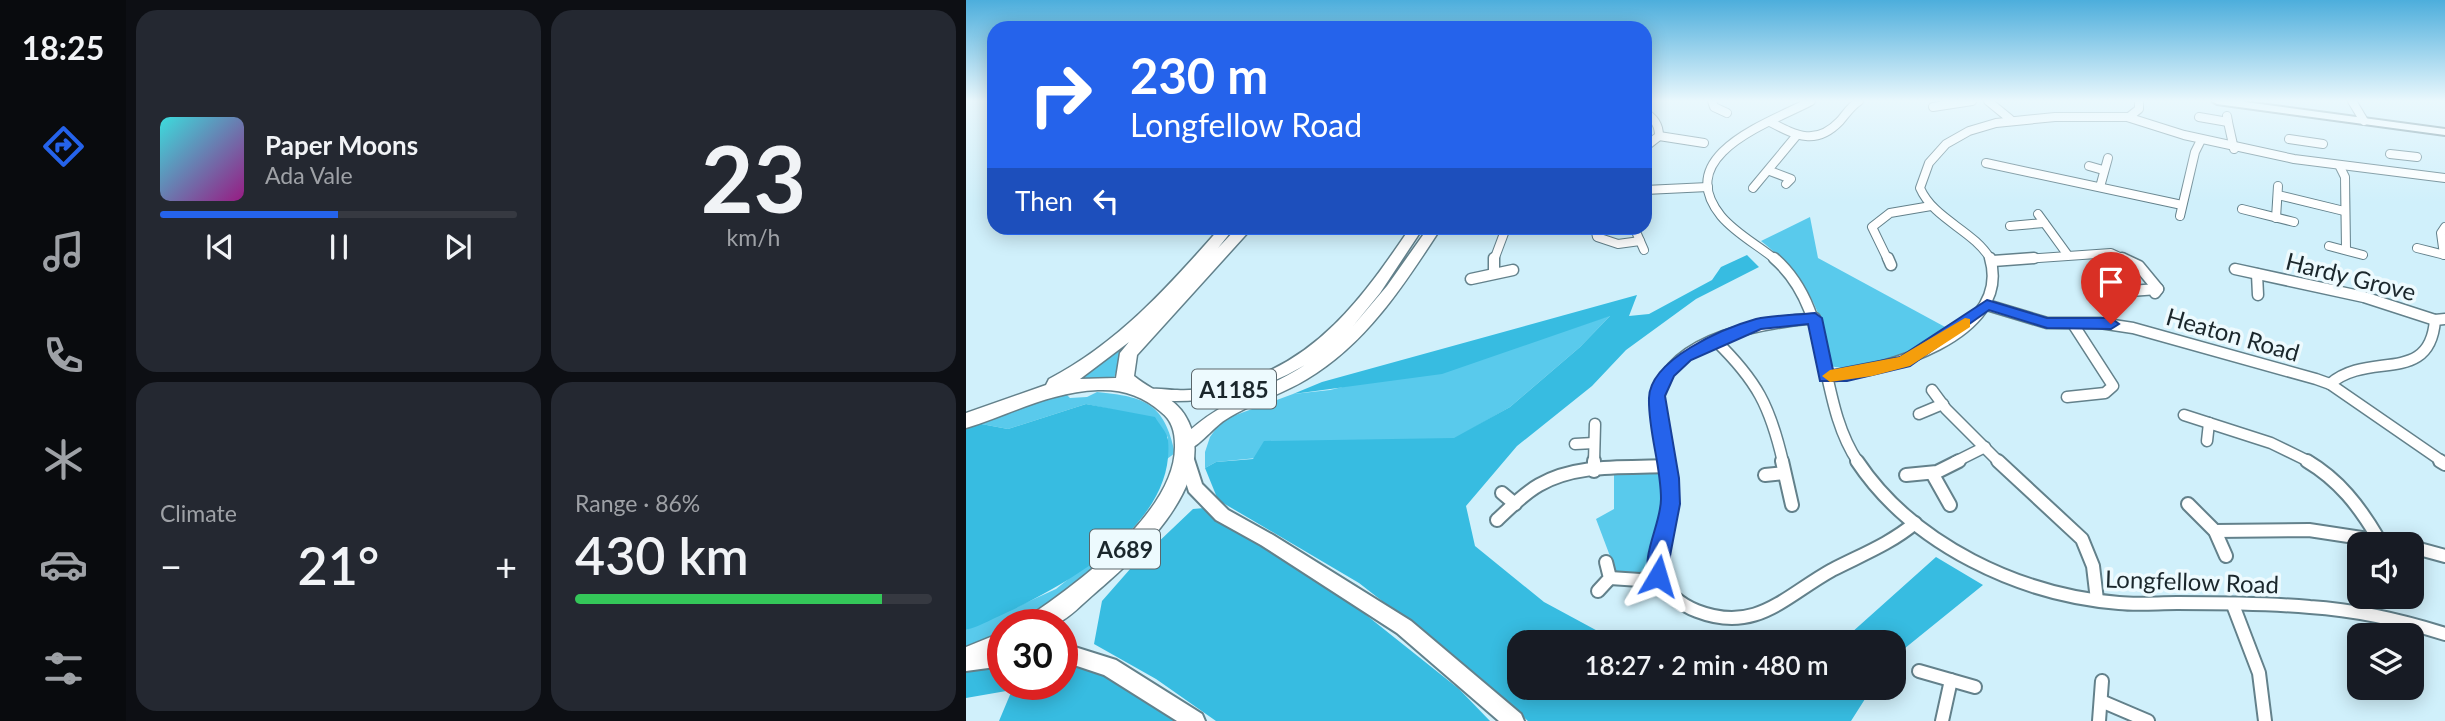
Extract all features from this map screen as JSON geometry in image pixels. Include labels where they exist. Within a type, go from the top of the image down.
[{"type":"highway","points":[[966,421],[1059,383],[1098,358],[1186,273],[1221,235]]},
{"type":"highway","points":[[1185,449],[1176,415],[1125,378],[1129,353],[1239,235]]},
{"type":"highway","points":[[966,410],[1085,385],[1145,391]]},
{"type":"highway","name":"A689","points":[[1058,609],[1075,597],[1161,510],[1178,481],[1185,449]]},
{"type":"highway","points":[[966,660],[987,650]]},
{"type":"main road","name":"A1185","points":[[1145,391],[1187,397],[1222,392],[1269,377],[1310,354],[1359,310],[1411,235]]},
{"type":"main road","name":"A1185","points":[[1185,449],[1216,415],[1289,382],[1349,340],[1382,306],[1429,235]]},
{"type":"street","points":[[1652,190],[1708,187],[1710,169],[1723,149],[1748,135]]},
{"type":"street","points":[[1754,188],[1770,172],[1780,149],[1797,135],[1814,139],[1826,135]]},
{"type":"street","points":[[1826,377],[1872,371],[1905,362],[1987,305],[1996,286],[1993,261],[1975,237],[1931,206],[1921,193],[1921,181],[1941,151],[1966,135]]},
{"type":"street","points":[[2180,135],[2234,149],[2323,165],[2445,177]]},
{"type":"street","points":[[2231,135],[2234,149]]},
{"type":"street","points":[[1652,142],[1659,136],[1685,144],[1704,144]]},
{"type":"street","points":[[2289,139],[2323,144]]},
{"type":"street","points":[[2180,216],[2194,152],[2201,140]]},
{"type":"street","points":[[2312,142],[2323,165]]},
{"type":"street","points":[[2390,153],[2417,157]]},
{"type":"street","points":[[2405,155],[2415,176]]},
{"type":"street","points":[[2100,187],[2108,158]]},
{"type":"street","points":[[1986,163],[2182,205]]},
{"type":"street","points":[[2088,166],[2103,170]]},
{"type":"street","points":[[2340,167],[2345,177],[2346,250]]},
{"type":"street","points":[[1997,176],[2002,168]]},
{"type":"street","points":[[1770,172],[1791,179],[1786,184]]},
{"type":"street","points":[[1753,176],[1762,181]]},
{"type":"street","name":"Longfellow Road","points":[[1708,187],[1714,204],[1728,222],[1789,272],[1804,293],[1815,318],[1832,408],[1845,442],[1872,482],[1915,523],[1983,565],[2059,593],[2097,600],[2348,609],[2445,634]]},
{"type":"street","points":[[2276,218],[2278,191],[2344,211]]},
{"type":"street","points":[[1891,265],[1872,227],[1876,220],[1893,212],[1931,206]]},
{"type":"street","points":[[2242,209],[2294,222]]},
{"type":"street","points":[[2038,214],[2067,254]]},
{"type":"street","points":[[2010,226],[2044,223]]},
{"type":"street","points":[[2417,248],[2445,255],[2441,233],[2445,227]]},
{"type":"street","points":[[1494,273],[1494,256],[1503,235]]},
{"type":"street","points":[[1597,235],[1606,243],[1618,245],[1641,242]]},
{"type":"street","points":[[2329,246],[2363,255]]},
{"type":"street","points":[[1993,261],[2098,252],[2123,257],[2139,266],[2156,291],[2116,292]]},
{"type":"street","name":"Hardy Grove","points":[[2235,269],[2364,297],[2440,320],[2431,343],[2412,361],[2390,367],[2357,368],[2342,374],[2330,384]]},
{"type":"street","points":[[1471,279],[1513,270]]},
{"type":"street","name":"Hardy Grove","points":[[2257,274],[2258,295]]},
{"type":"street","name":"Heaton Road","points":[[1987,305],[2032,320],[2073,324],[2100,323],[2133,328],[2330,384],[2445,464]]},
{"type":"street","points":[[1815,318],[1758,324],[1716,341],[1675,363],[1661,383],[1657,407],[1668,466],[1670,504],[1659,551],[1658,576],[1669,592],[1701,613],[1727,618],[1754,615],[1781,604],[1832,571],[1874,553],[1915,523]]},
{"type":"street","points":[[2067,397],[2105,393],[2113,386],[2073,324]]},
{"type":"street","points":[[1716,341],[1752,378],[1776,434],[1792,505]]},
{"type":"street","points":[[1933,390],[1985,447],[2082,539],[2091,559],[2097,600]]},
{"type":"street","points":[[1919,414],[1943,404]]},
{"type":"street","points":[[2184,415],[2288,450],[2317,465],[2356,499],[2375,532]]},
{"type":"street","points":[[2207,441],[2209,423]]},
{"type":"street","points":[[1594,471],[1595,425]]},
{"type":"street","points":[[1575,444],[1594,443]]},
{"type":"street","points":[[1906,475],[1947,469],[1985,447]]},
{"type":"street","points":[[1185,449],[1195,487],[1222,515],[1267,540],[1404,627],[1514,721]]},
{"type":"street","points":[[1497,520],[1551,479],[1594,471],[1668,466]]},
{"type":"street","points":[[1765,475],[1784,473]]},
{"type":"street","points":[[1932,473],[1950,505]]},
{"type":"street","points":[[1502,493],[1516,504]]},
{"type":"street","points":[[2188,504],[2216,531],[2226,556]]},
{"type":"street","points":[[2216,531],[2298,531],[2347,535]]},
{"type":"street","points":[[2424,550],[2445,556]]},
{"type":"street","points":[[1606,562],[1610,578]]},
{"type":"street","points":[[1610,578],[1640,580],[1658,576]]},
{"type":"street","points":[[1598,591],[1610,578]]},
{"type":"street","points":[[2233,605],[2259,673],[2265,721]]},
{"type":"street","points":[[1078,657],[1109,667],[1195,721]]},
{"type":"street","points":[[966,660],[987,658]]},
{"type":"street","points":[[1919,671],[1975,687]]},
{"type":"street","points":[[1941,721],[1951,680]]},
{"type":"street","points":[[2099,721],[2102,681]]},
{"type":"street","points":[[2101,701],[2148,721]]},
{"type":"shaded area","points":[[1810,217],[1818,258],[1947,328],[1921,344],[1877,364],[1846,368],[1831,366],[1823,327],[1810,296],[1790,268],[1761,241]]},
{"type":"shaded area","points":[[1228,235],[1230,235],[1124,349],[1114,378],[1074,380],[1183,283]]},
{"type":"shaded area","points":[[1747,255],[1759,267],[1696,299],[1626,350],[1592,386],[1517,446],[1466,506],[1475,546],[1544,602],[1596,630],[1507,630],[1507,700],[1864,700],[1851,721],[1528,721],[1476,674],[1359,583],[1218,500],[1205,468],[1216,462],[1253,459],[1264,441],[1454,438],[1510,407],[1580,347],[1610,316],[1442,374],[1293,394],[1322,382],[1637,295],[1629,316],[1649,314],[1712,280],[1721,267]]},
{"type":"shaded area","points":[[1611,315],[1580,347],[1510,407],[1454,439],[1216,462],[1205,468],[1205,452],[1210,437],[1222,420],[1293,394],[1330,390],[1538,340]]},
{"type":"shaded area","points":[[1097,392],[1140,400],[1150,406],[1165,423],[1175,453],[1167,459],[1168,437],[1114,410],[1086,404],[1008,429],[976,423],[1065,393],[1070,398],[1087,397]]},
{"type":"shaded area","points":[[1086,404],[1155,417],[1168,440],[1166,470],[1156,497],[1138,522],[1116,545],[1062,583],[1013,609],[987,609],[987,622],[966,630],[966,429],[976,423],[1008,429]]},
{"type":"shaded area","points":[[1663,472],[1666,501],[1654,561],[1643,573],[1616,572],[1596,519],[1614,509],[1614,475]]},
{"type":"shaded area","points":[[1204,508],[1214,518],[1326,583],[1459,689],[1490,721],[1216,721],[1156,679],[1094,644],[1102,601],[1131,568],[1193,509]]},
{"type":"shaded area","points":[[1137,524],[1065,595],[1044,609],[1012,609],[1056,589]]},
{"type":"shaded area","points":[[1936,557],[1983,585],[1906,647],[1906,630],[1854,630]]},
{"type":"shaded area","points":[[987,620],[987,641],[966,650],[966,630]]},
{"type":"shaded area","points":[[1078,664],[1085,665],[1180,721],[999,721],[1008,700],[1078,700]]},
{"type":"shaded area","points":[[987,668],[987,694],[966,698],[966,670]]},
{"type":"slow traffic","points":[[1830,376],[1872,371],[1905,362],[1965,323]]},
{"type":"route","points":[[1658,576],[1656,568],[1670,504],[1670,478],[1657,396],[1667,372],[1685,356],[1739,330],[1758,324],[1815,318],[1826,377],[1872,371],[1905,362],[1934,345],[1987,305],[2013,315],[2059,325],[2111,324]]}]
